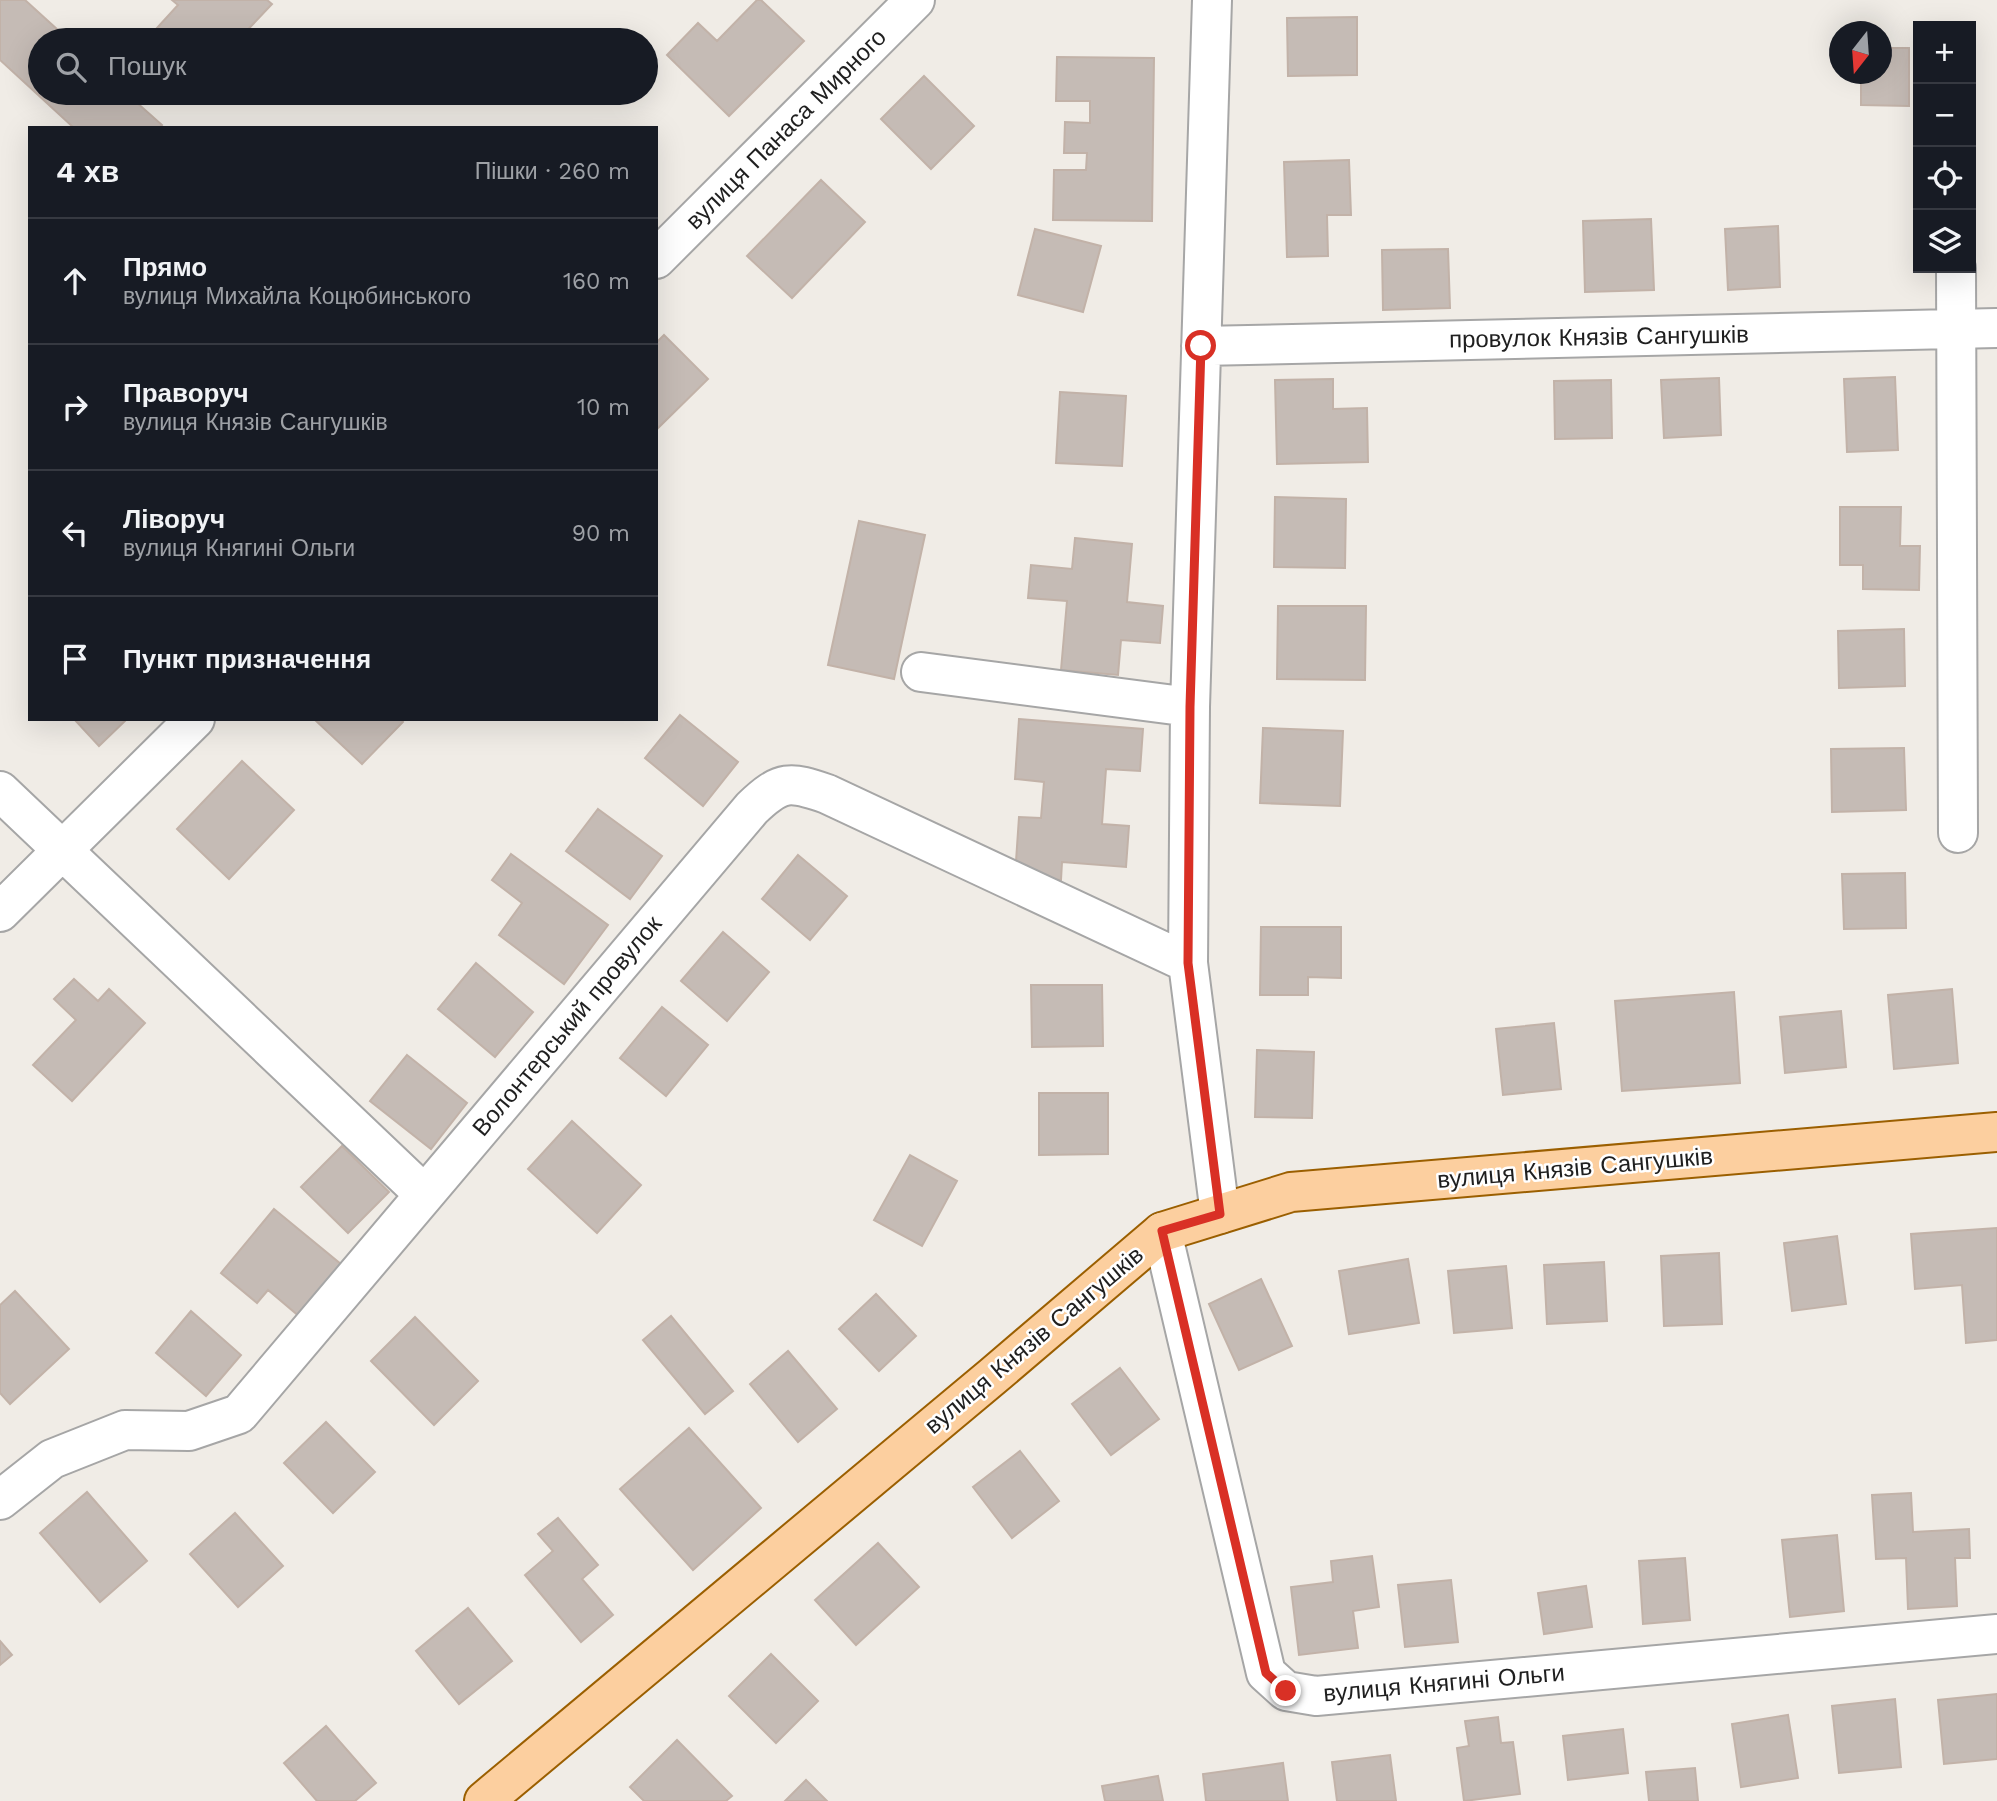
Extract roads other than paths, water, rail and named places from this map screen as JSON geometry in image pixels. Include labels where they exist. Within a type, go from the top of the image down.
[{"type":"main road","name":"вулиця Князів Сангушків","points":[[484,1801],[993,1376],[1162,1231],[1291,1192],[1997,1132]]},
{"type":"street","name":"вулиця Панаса Мирного","points":[[658,257],[915,0]]},
{"type":"street","points":[[1212,0],[1190,707],[1188,963],[1220,1214]]},
{"type":"street","points":[[1956,273],[1958,833]]},
{"type":"street","name":"провулок Князів Сангушків","points":[[1201,346],[1997,328]]},
{"type":"street","points":[[922,673],[1190,707]]},
{"type":"street","points":[[0,912],[193,721]]},
{"type":"street","name":"Волонтерський провулок","points":[[0,1500],[52,1459],[125,1430],[189,1431],[239,1414],[752,808],[771,790],[799,784],[827,794],[1188,963]]},
{"type":"street","points":[[0,791],[424,1194]]},
{"type":"street","name":"вулиця Княгині Ольги","points":[[1162,1231],[1266,1673],[1286,1691],[1316,1696],[1997,1634]]}]
